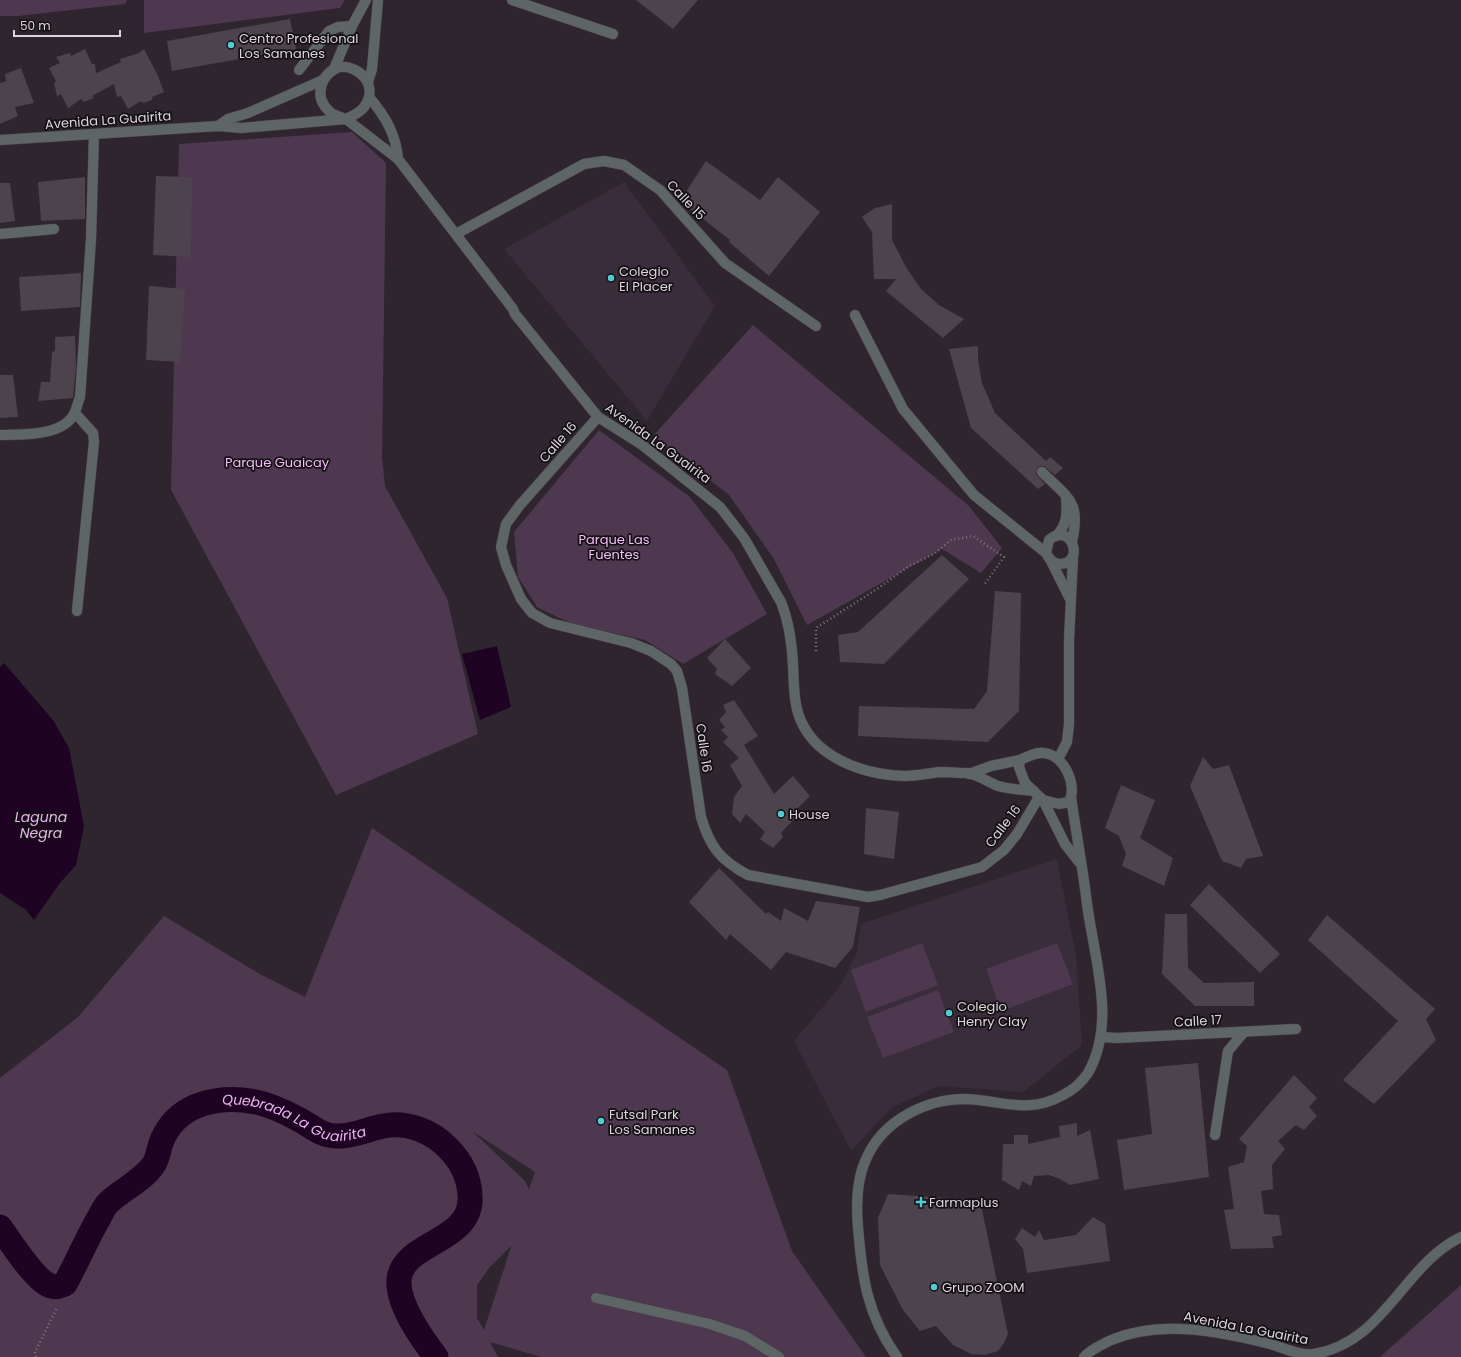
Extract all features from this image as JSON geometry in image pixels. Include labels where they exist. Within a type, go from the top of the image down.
[{"type":"street","points":[[334,69],[352,26],[366,0]]},
{"type":"street","points":[[369,98],[368,82],[372,69],[378,0]]},
{"type":"street","points":[[512,0],[613,34]]},
{"type":"street","points":[[299,70],[329,31],[338,27],[352,26]]},
{"type":"street","points":[[334,69],[345,67],[356,70],[368,82]]},
{"type":"street","name":"Avenida La Guairita","points":[[334,69],[323,80],[320,88],[320,97],[324,105],[330,112],[346,119],[398,159],[513,309],[515,314],[598,417],[641,444],[694,485],[720,507],[736,526],[781,602],[786,615],[792,650],[795,703],[798,714],[808,732],[821,747],[841,761],[854,767],[883,773],[907,776],[941,772],[969,774],[998,786],[1065,804],[1069,802],[1071,797]]},
{"type":"street","name":"Avenida La Guairita","points":[[218,126],[228,119],[248,113],[302,87],[323,80]]},
{"type":"street","name":"Avenida La Guairita","points":[[0,140],[218,126],[241,128],[346,119],[359,113],[369,98],[379,109],[394,136],[398,159]]},
{"type":"street","points":[[0,436],[44,433],[61,427],[75,413],[80,397],[91,239],[94,134]]},
{"type":"street","name":"Calle 15","points":[[456,234],[584,164],[604,161],[624,165],[660,190],[725,264],[816,326]]},
{"type":"street","points":[[0,234],[54,229]]},
{"type":"street","points":[[855,315],[903,409],[974,496],[1056,563],[1065,563],[1072,556]]},
{"type":"street","points":[[75,413],[93,433],[94,442],[77,611]]},
{"type":"street","name":"Calle 16","points":[[598,417],[520,505],[506,524],[501,547],[506,565],[521,598],[532,613],[544,620],[566,628],[631,643],[651,651],[671,664],[677,671],[682,688],[700,817],[705,832],[720,857],[748,875],[868,897],[880,895],[982,867],[1004,850],[1017,834],[1039,796]]},
{"type":"street","points":[[897,1357],[876,1324],[870,1309],[862,1264],[858,1219],[859,1189],[864,1165],[874,1145],[902,1117],[918,1108],[935,1103],[966,1099],[1024,1106],[1052,1102],[1077,1085],[1087,1074],[1097,1052],[1101,1037],[1099,971],[1080,862],[1070,779],[1065,768],[1058,759],[1067,742],[1069,724],[1072,556],[1074,547],[1072,542],[1076,512],[1072,503],[1042,472]]},
{"type":"street","points":[[1066,497],[1067,515],[1063,530],[1049,540],[1049,557],[1071,601]]},
{"type":"street","points":[[1056,536],[1065,536],[1072,542]]},
{"type":"street","name":"Avenida La Guairita","points":[[969,774],[991,766],[1020,760],[1043,752],[1058,759]]},
{"type":"street","points":[[1020,760],[1020,774],[1025,783],[1039,796],[1065,844],[1080,862]]},
{"type":"street","name":"Calle 17","points":[[1101,1037],[1117,1038],[1296,1029]]},
{"type":"street","points":[[1215,1134],[1228,1052],[1244,1032]]},
{"type":"street","name":"Avenida La Guairita","points":[[1084,1357],[1103,1344],[1126,1335],[1147,1330],[1178,1328],[1255,1341],[1304,1353],[1313,1354],[1336,1348],[1358,1335],[1374,1323],[1386,1311],[1423,1264],[1444,1246],[1461,1237]]},
{"type":"street","points":[[596,1298],[710,1324],[745,1336],[779,1357]]},
{"type":"path","points":[[816,651],[816,628],[880,587],[909,566],[934,554],[951,540],[973,536],[1004,557],[984,585]]},
{"type":"path","points":[[36,1357],[36,1352],[57,1308]]},
{"type":"shaded area","name":"Colegio El Placer","points":[[624,182],[715,306],[647,421],[504,249]]},
{"type":"shaded area","name":"Colegio Henry Clay","points":[[1057,859],[1076,956],[1082,1045],[1023,1092],[939,1086],[892,1107],[851,1151],[794,1041],[841,985],[857,951],[861,924]]},
{"type":"green space","points":[[0,0],[127,0],[125,4],[18,16],[0,16]]},
{"type":"green space","points":[[144,0],[345,0],[340,8],[144,33]]},
{"type":"green space","name":"Parque Guaicay","points":[[352,132],[386,163],[382,457],[385,486],[447,598],[478,734],[336,795],[171,490],[179,144]]},
{"type":"green space","points":[[753,325],[969,506],[1002,548],[981,573],[942,549],[807,625],[774,559],[729,495],[653,436]]},
{"type":"green space","name":"Parque Las Fuentes","points":[[599,430],[690,497],[733,553],[767,614],[683,664],[645,640],[570,623],[537,607],[518,577],[514,532]]},
{"type":"green space","points":[[372,828],[727,1070],[792,1251],[866,1357],[541,1357],[490,1342],[498,1357],[0,1357],[0,1078],[78,1017],[164,916],[258,973],[305,997]],"holes":[[[472,1131],[535,1172],[529,1189],[525,1181]],[[511,1247],[484,1330],[477,1318],[477,1285],[489,1268]]]},
{"type":"green space","points":[[922,943],[938,985],[866,1012],[851,970]]},
{"type":"green space","points":[[1057,943],[1073,984],[1001,1011],[986,969]]},
{"type":"green space","points":[[938,990],[954,1032],[883,1058],[867,1017]]},
{"type":"green space","points":[[1461,1285],[1461,1357],[1380,1357]]},
{"type":"water","points":[[497,646],[511,707],[480,720],[462,654]]},
{"type":"water","name":"Laguna Negra","points":[[4,663],[53,720],[69,748],[84,826],[76,865],[60,883],[34,920],[26,910],[0,893],[0,667]]},
{"type":"building","points":[[636,0],[698,0],[673,29]]},
{"type":"building","name":"Centro Profesional Los Samanes","points":[[290,19],[296,49],[172,71],[167,41]]},
{"type":"building","points":[[85,49],[92,64],[95,64],[96,73],[121,62],[120,59],[139,53],[144,49],[158,76],[164,92],[152,97],[152,100],[143,103],[141,101],[128,109],[121,96],[117,97],[114,84],[92,96],[94,98],[84,102],[81,99],[68,108],[61,94],[57,96],[54,83],[56,81],[49,68],[60,63],[56,57],[70,53],[71,56]]},
{"type":"building","points":[[21,68],[34,103],[15,107],[18,116],[0,124],[0,83],[6,81],[5,74]]},
{"type":"building","points":[[706,161],[760,200],[778,177],[820,212],[769,276],[729,242],[730,240],[680,201]]},
{"type":"building","points":[[156,176],[192,177],[191,257],[153,255]]},
{"type":"building","points":[[85,177],[85,219],[41,221],[38,182]]},
{"type":"building","points":[[0,183],[10,183],[15,221],[0,223]]},
{"type":"building","points":[[892,204],[892,240],[906,267],[921,289],[939,305],[964,319],[943,338],[886,291],[896,279],[874,279],[872,232],[862,217],[875,208]]},
{"type":"building","points":[[81,273],[80,307],[21,311],[19,277]]},
{"type":"building","points":[[149,286],[185,289],[180,362],[146,360]]},
{"type":"building","points":[[75,336],[76,366],[73,398],[38,401],[41,382],[50,382],[52,352],[55,351],[55,337]]},
{"type":"building","points":[[978,346],[978,360],[982,383],[995,413],[1046,461],[1050,457],[1063,468],[1055,475],[1044,466],[1038,467],[1036,474],[1045,484],[1038,489],[971,428],[949,349]]},
{"type":"building","points":[[0,375],[13,375],[18,417],[0,418]]},
{"type":"building","points":[[942,555],[969,579],[884,664],[840,662],[838,635],[858,632]]},
{"type":"building","points":[[995,591],[1021,593],[1019,711],[988,742],[858,736],[859,706],[974,709],[987,691]]},
{"type":"building","points":[[725,639],[751,668],[732,686],[715,674],[717,669],[707,658]]},
{"type":"building","points":[[734,700],[758,736],[744,745],[774,794],[793,776],[810,796],[794,812],[798,815],[781,833],[783,837],[773,848],[760,839],[765,832],[746,814],[740,823],[732,814],[734,797],[742,786],[730,765],[739,758],[723,742],[728,737],[721,730],[725,727],[719,720],[726,712],[723,705]]},
{"type":"building","points":[[1203,757],[1213,769],[1229,765],[1263,856],[1246,859],[1241,868],[1222,861],[1190,786]]},
{"type":"building","points":[[1121,785],[1155,800],[1140,838],[1173,858],[1164,886],[1122,866],[1126,854],[1119,836],[1105,828]]},
{"type":"building","points":[[866,808],[899,812],[894,859],[864,854]]},
{"type":"building","points":[[719,868],[766,914],[768,912],[781,921],[784,908],[808,921],[816,901],[860,907],[853,947],[835,968],[786,952],[771,970],[730,934],[726,940],[689,902]]},
{"type":"building","points":[[1209,884],[1280,954],[1260,973],[1190,905]]},
{"type":"building","points":[[1165,914],[1187,914],[1188,968],[1204,983],[1254,982],[1254,1006],[1195,1006],[1162,974]]},
{"type":"building","points":[[1327,915],[1435,1009],[1426,1019],[1436,1040],[1374,1104],[1343,1080],[1398,1021],[1308,940]]},
{"type":"building","points":[[1198,1063],[1209,1177],[1124,1190],[1117,1140],[1152,1134],[1145,1068]]},
{"type":"building","points":[[1294,1075],[1317,1098],[1309,1107],[1317,1116],[1304,1130],[1296,1125],[1278,1141],[1285,1149],[1272,1165],[1273,1189],[1261,1191],[1264,1214],[1279,1215],[1282,1235],[1272,1237],[1274,1248],[1231,1249],[1224,1210],[1234,1209],[1228,1167],[1244,1162],[1247,1146],[1239,1139]]},
{"type":"building","points":[[1077,1123],[1077,1136],[1090,1130],[1099,1179],[1070,1185],[1049,1175],[1034,1176],[1031,1186],[1022,1181],[1019,1190],[1002,1180],[1003,1144],[1014,1144],[1014,1135],[1028,1135],[1028,1144],[1060,1137],[1059,1126]]},
{"type":"building","points":[[888,1194],[980,1200],[1008,1334],[998,1351],[985,1355],[971,1354],[953,1345],[936,1326],[920,1331],[903,1310],[880,1265],[878,1218]]},
{"type":"building","points":[[1093,1217],[1105,1224],[1110,1261],[1027,1273],[1023,1249],[1015,1239],[1022,1228],[1035,1237],[1039,1230],[1044,1240],[1076,1235]]},
{"type":"waterway","name":"Quebrada La Guairita","points":[[0,1227],[30,1269],[45,1283],[53,1287],[58,1286],[65,1284],[106,1205],[149,1170],[156,1161],[162,1139],[171,1124],[191,1108],[216,1101],[243,1100],[256,1102],[288,1114],[322,1133],[333,1136],[345,1136],[383,1126],[409,1126],[426,1132],[442,1142],[457,1158],[464,1170],[470,1195],[468,1211],[461,1223],[450,1233],[412,1257],[403,1267],[399,1280],[399,1289],[406,1310],[424,1341],[436,1357]]},
{"type":"place","name":"Centro Profesional Los Samanes","points":[[231,45]]},
{"type":"place","name":"Colegio El Placer","points":[[611,278]]},
{"type":"place","name":"House","points":[[781,814]]},
{"type":"place","name":"Colegio Henry Clay","points":[[949,1013]]},
{"type":"place","name":"Futsal Park Los Samanes","points":[[601,1121]]},
{"type":"place","name":"Farmaplus","points":[[921,1202]]},
{"type":"place","name":"Grupo ZOOM","points":[[934,1287]]}]
